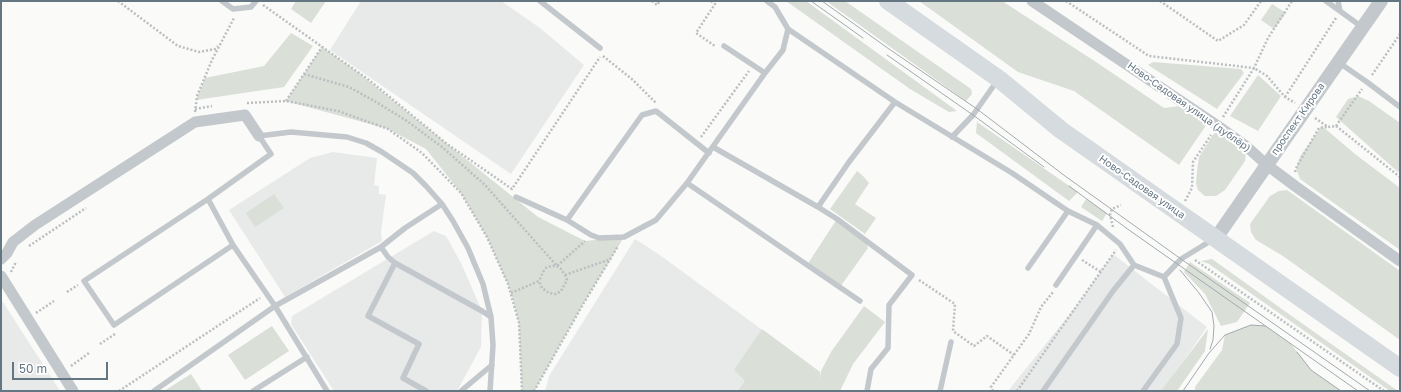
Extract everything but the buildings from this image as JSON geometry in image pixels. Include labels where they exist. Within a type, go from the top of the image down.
[{"type":"main road","name":"Ново-Садовая улица","points":[[888,1],[999,79],[1061,130],[1400,368]]},
{"type":"street","name":"Ново-Садовая улица (дублёр)","points":[[1032,1],[1218,126],[1247,147],[1294,186],[1400,261]]},
{"type":"street","name":"проспект Кирова","points":[[1216,238],[1337,62],[1381,1]]},
{"type":"street","points":[[1,259],[7,253],[13,242],[35,225],[195,122],[244,115],[259,136]]},
{"type":"street","points":[[1,276],[73,391]]},
{"type":"lane","points":[[222,1],[233,8],[251,7],[257,1]]},
{"type":"lane","points":[[540,1],[601,50]]},
{"type":"lane","points":[[766,1],[775,7],[788,28],[895,102],[1012,173],[1068,211],[1097,225],[1120,244],[1134,265],[1164,277],[1181,318],[1177,344],[1143,391]]},
{"type":"lane","points":[[1326,1],[1362,27]]},
{"type":"lane","points":[[1338,1],[1340,11]]},
{"type":"lane","points":[[516,197],[567,220],[591,235],[599,238],[624,237],[656,220],[687,183],[765,73],[784,50],[788,28]]},
{"type":"lane","points":[[722,48],[765,73]]},
{"type":"lane","points":[[1337,62],[1400,107]]},
{"type":"lane","points":[[952,137],[973,115],[999,79]]},
{"type":"lane","points":[[818,207],[849,162],[895,102]]},
{"type":"lane","points":[[567,220],[642,115],[656,111],[709,153]]},
{"type":"lane","points":[[233,245],[114,325],[84,281],[208,199],[272,154],[259,136],[290,132],[347,137],[366,143],[382,152],[413,173],[426,186],[442,204],[468,248],[483,284],[491,317],[493,345],[490,391]]},
{"type":"lane","points":[[713,147],[818,207],[912,275],[889,305],[888,348],[871,369],[867,391]]},
{"type":"lane","points":[[687,183],[860,301]]},
{"type":"lane","points":[[208,199],[233,245],[275,306],[327,391]]},
{"type":"lane","points":[[154,391],[275,306],[381,247],[405,228],[442,204]]},
{"type":"lane","points":[[1028,268],[1068,211]]},
{"type":"lane","points":[[1055,288],[1097,225]]},
{"type":"lane","points":[[1164,277],[1182,259],[1216,238]]},
{"type":"lane","points":[[381,247],[388,257],[395,263],[491,317]]},
{"type":"lane","points":[[395,263],[368,316],[419,344],[403,378],[426,391]]},
{"type":"lane","points":[[1043,391],[1113,291],[1134,265]]},
{"type":"lane","points":[[940,391],[951,342]]},
{"type":"lane","points":[[253,391],[307,357]]},
{"type":"lane","points":[[461,391],[492,366]]},
{"type":"path","points":[[118,1],[178,46],[199,52],[215,49],[221,43]]},
{"type":"path","points":[[257,1],[369,80],[447,144],[512,189],[601,50]]},
{"type":"path","points":[[652,1],[657,5],[660,1]]},
{"type":"path","points":[[711,1],[715,4],[696,33],[722,48]]},
{"type":"path","points":[[1066,1],[1149,56],[1254,68],[1268,38],[1292,1]]},
{"type":"path","points":[[1160,1],[1218,40],[1244,25],[1261,1]]},
{"type":"path","points":[[195,122],[194,108],[197,96],[239,8]]},
{"type":"path","points":[[1285,97],[1340,11]]},
{"type":"path","points":[[286,101],[322,47]]},
{"type":"path","points":[[701,137],[750,70],[744,66]]},
{"type":"path","points":[[304,74],[349,87],[407,121],[442,147],[485,185],[565,274],[567,280],[565,286],[556,294],[549,293],[542,288],[538,281]]},
{"type":"path","points":[[240,103],[286,101],[338,111],[388,129],[422,153],[461,193],[487,237],[508,284],[519,323],[522,391]]},
{"type":"path","points":[[194,108],[217,106]]},
{"type":"path","points":[[1305,110],[1328,127]]},
{"type":"path","points":[[1297,179],[1295,173],[1297,166],[1319,128],[1336,126],[1400,177]]},
{"type":"path","points":[[27,248],[87,207]]},
{"type":"path","points":[[511,293],[538,281],[546,268],[558,266],[591,235]]},
{"type":"path","points":[[534,391],[582,306],[624,237]]},
{"type":"path","points":[[1017,391],[1120,245]]},
{"type":"path","points":[[565,274],[611,258]]},
{"type":"path","points":[[1079,258],[1100,272]]},
{"type":"path","points":[[15,277],[11,271],[17,259]]},
{"type":"path","points":[[1203,265],[1384,391]]},
{"type":"path","points":[[993,391],[991,387],[1029,334],[1041,307],[1055,288]]},
{"type":"path","points":[[119,391],[262,297],[258,291]]},
{"type":"path","points":[[36,313],[54,301]]},
{"type":"path","points":[[32,307],[40,319]]},
{"type":"path","points":[[100,344],[117,332]]},
{"type":"path","points":[[71,366],[89,353]]},
{"type":"path","points":[[68,362],[74,372]]},
{"type":"shaded area","points":[[296,1],[326,1],[311,23],[291,9]]},
{"type":"shaded area","points":[[361,1],[501,1],[540,28],[584,65],[511,174],[330,50]]},
{"type":"shaded area","points":[[786,1],[806,1],[957,111],[949,112],[910,89]]},
{"type":"shaded area","points":[[826,1],[845,1],[971,89],[972,94],[966,101]]},
{"type":"shaded area","points":[[919,1],[1002,1],[1164,108],[1180,106],[1207,124],[1179,165],[1074,91],[1018,72]]},
{"type":"shaded area","points":[[1272,4],[1286,13],[1274,29],[1261,20]]},
{"type":"shaded area","points":[[291,33],[313,46],[284,87],[196,100],[205,78],[264,66]]},
{"type":"shaded area","points":[[322,47],[360,74],[538,217],[585,241],[624,237],[582,306],[534,391],[522,391],[519,323],[510,289],[487,237],[461,193],[426,149],[388,129],[286,101]]},
{"type":"shaded area","points":[[1153,62],[1241,69],[1244,73],[1217,109],[1148,65]]},
{"type":"shaded area","points":[[1258,75],[1281,96],[1258,131],[1230,116]]},
{"type":"shaded area","points":[[1358,96],[1369,101],[1400,123],[1400,170],[1398,172],[1336,117],[1348,99]]},
{"type":"shaded area","points":[[977,122],[1078,192],[1069,201],[976,133]]},
{"type":"shaded area","points":[[1322,126],[1355,154],[1400,188],[1400,250],[1300,179],[1296,168],[1301,155]]},
{"type":"shaded area","points":[[1216,130],[1246,151],[1245,161],[1225,190],[1216,196],[1205,196],[1198,190],[1196,184],[1199,157]]},
{"type":"shaded area","points":[[333,152],[377,158],[374,185],[379,186],[379,194],[386,195],[381,232],[382,241],[285,297],[229,210],[310,158]]},
{"type":"shaded area","points":[[857,171],[869,183],[855,204],[876,218],[865,234],[830,209]]},
{"type":"shaded area","points":[[1287,190],[1400,271],[1400,340],[1283,256],[1256,240],[1251,232],[1250,224],[1270,196],[1279,191]]},
{"type":"shaded area","points":[[274,194],[284,208],[255,227],[246,213]]},
{"type":"shaded area","points":[[1086,199],[1107,213],[1102,221],[1081,207]]},
{"type":"shaded area","points":[[837,219],[866,241],[868,248],[840,287],[807,265]]},
{"type":"shaded area","points":[[434,231],[446,236],[461,263],[482,311],[481,347],[457,391],[334,391],[291,324],[292,316]]},
{"type":"shaded area","points":[[635,239],[657,253],[820,372],[819,391],[545,391],[549,376]]},
{"type":"shaded area","points":[[1113,254],[1207,327],[1163,391],[1008,391],[1077,305]]},
{"type":"shaded area","points":[[1212,259],[1398,391],[1390,391],[1209,264],[1201,261]]},
{"type":"shaded area","points":[[1190,262],[1250,303],[1237,322],[1221,326],[1205,294],[1184,272]]},
{"type":"shaded area","points":[[1,299],[60,391],[1,391]]},
{"type":"shaded area","points":[[864,306],[885,322],[853,364],[840,391],[738,391],[745,381],[734,370],[762,329],[820,372],[820,379],[821,371],[831,352]]},
{"type":"shaded area","points":[[1251,325],[1266,326],[1291,344],[1311,370],[1341,391],[1195,391],[1195,387],[1222,350],[1225,335]]},
{"type":"shaded area","points":[[272,326],[289,351],[245,380],[228,355]]},
{"type":"shaded area","points":[[1208,329],[1205,351],[1177,391],[1161,391]]},
{"type":"shaded area","points":[[191,374],[202,391],[164,391]]},
{"type":"tram line","points":[[811,1],[863,38]]},
{"type":"tram line","points":[[822,1],[977,109],[1065,176],[1181,259],[1370,391]]},
{"type":"tram line","points":[[887,55],[1044,167]]},
{"type":"tram line","points":[[1069,186],[1358,391]]},
{"type":"tram line","points":[[1180,270],[1212,312],[1214,326],[1213,340],[1210,349]]},
{"type":"tram line","points":[[1183,391],[1209,353],[1225,335],[1251,325],[1265,326]]},
{"type":"tram line","points":[[1297,352],[1311,370],[1341,391]]}]
